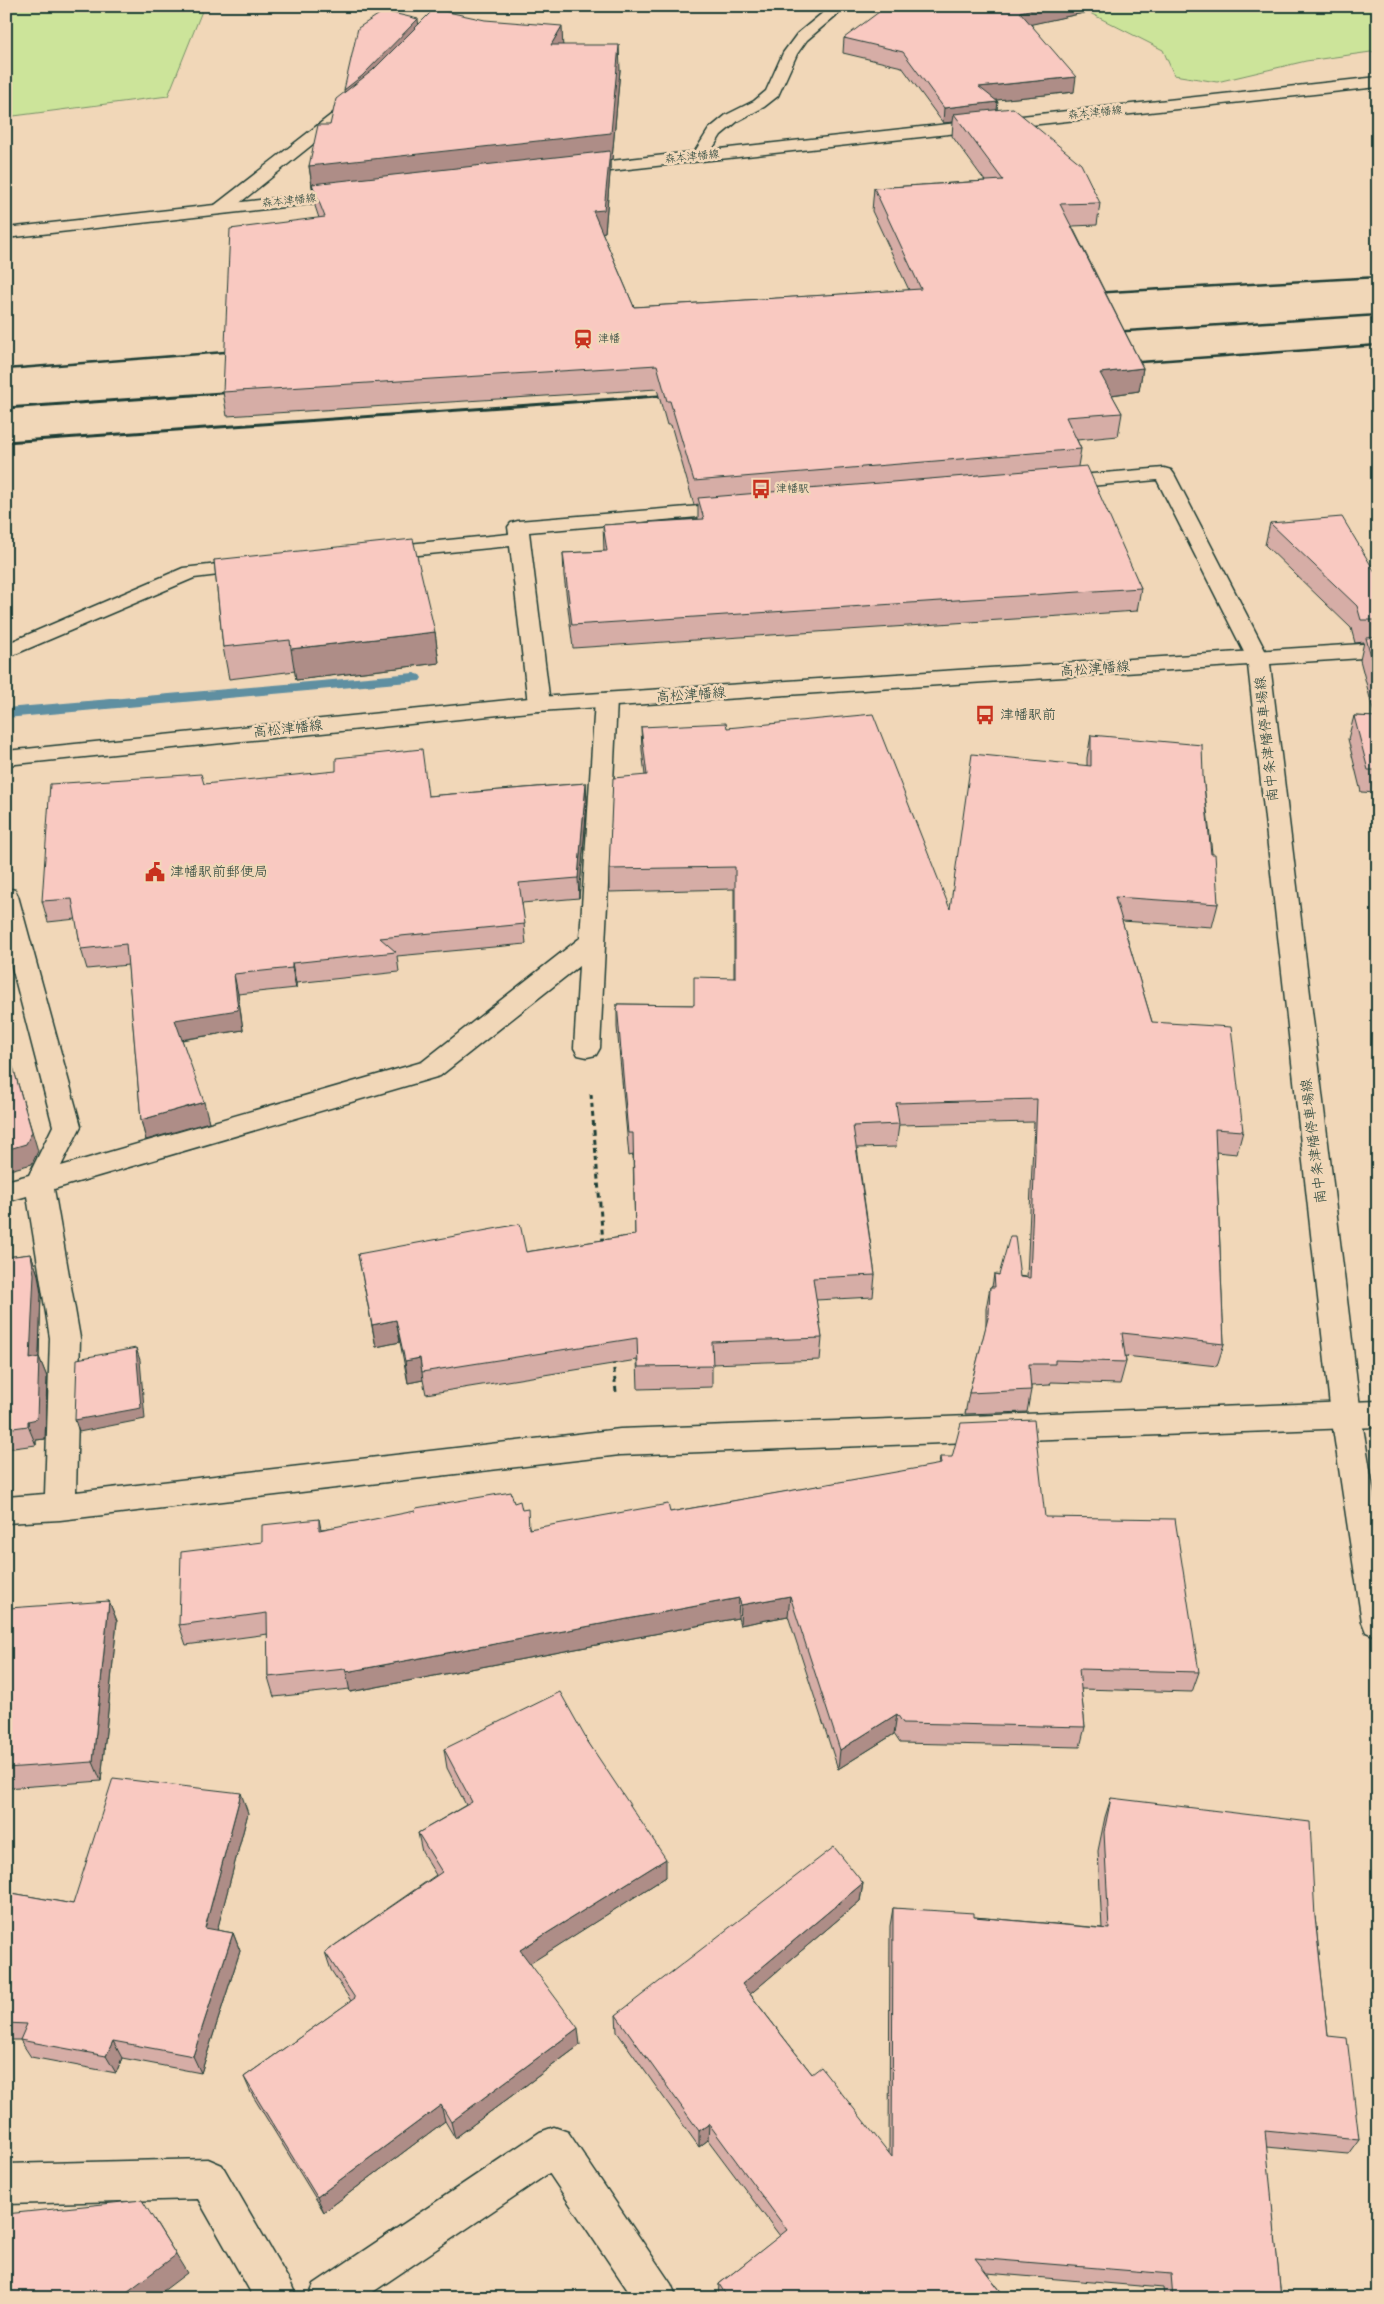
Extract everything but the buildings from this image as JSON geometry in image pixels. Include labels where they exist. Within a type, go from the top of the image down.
[{"type":"main road","points":[[410,50],[437,22],[444,6]]},
{"type":"main road","points":[[700,156],[714,132],[732,118],[759,104],[773,93],[790,52],[802,37],[840,6]]},
{"type":"main road","name":"森本津幡線","points":[[554,172],[1378,82]]},
{"type":"main road","points":[[221,209],[369,91]]},
{"type":"main road","name":"森本津幡線","points":[[6,232],[368,193]]},
{"type":"main road","points":[[1038,484],[1164,474],[1258,658]]},
{"type":"main road","points":[[539,704],[518,527],[754,507]]},
{"type":"main road","points":[[363,555],[520,539]]},
{"type":"main road","points":[[6,652],[190,572],[276,564]]},
{"type":"main road","name":"高松津幡線","points":[[6,758],[539,704],[1378,650]]},
{"type":"main road","name":"南中条津幡停車場線","points":[[1258,658],[1346,1415],[1378,1622]]},
{"type":"main road","points":[[587,1048],[606,700]]},
{"type":"main road","points":[[6,896],[67,1126],[39,1183],[65,1338],[60,1507]]},
{"type":"main road","points":[[6,1192],[431,1069],[592,942]]},
{"type":"main road","points":[[6,1510],[60,1507],[620,1442],[1378,1414]]},
{"type":"main road","points":[[328,2298],[554,2146],[657,2298]]},
{"type":"main road","points":[[6,2184],[208,2180],[277,2298]]},
{"type":"path","points":[[587,1048],[604,1245]]},
{"type":"path","points":[[613,1353],[620,1442]]},
{"type":"green space","points":[[6,6],[204,6],[168,96],[6,117]]},
{"type":"green space","points":[[1076,6],[1378,6],[1378,51],[1306,61],[1217,82],[1174,75],[1163,50]]},
{"type":"waterway","points":[[6,713],[414,678]]},
{"type":"railway","points":[[1091,293],[1378,277]]},
{"type":"railway","points":[[1111,332],[1378,315]]},
{"type":"railway","points":[[1126,363],[1378,345]]},
{"type":"railway","points":[[6,369],[238,351]]},
{"type":"railway","points":[[6,408],[236,392]]},
{"type":"railway","points":[[6,442],[672,395]]},
{"type":"place","name":"津幡","points":[[583,339]]},
{"type":"place","name":"津幡駅","points":[[761,489]]},
{"type":"place","name":"津幡駅前","points":[[985,715]]},
{"type":"place","name":"津幡駅前郵便局","points":[[155,872]]}]
